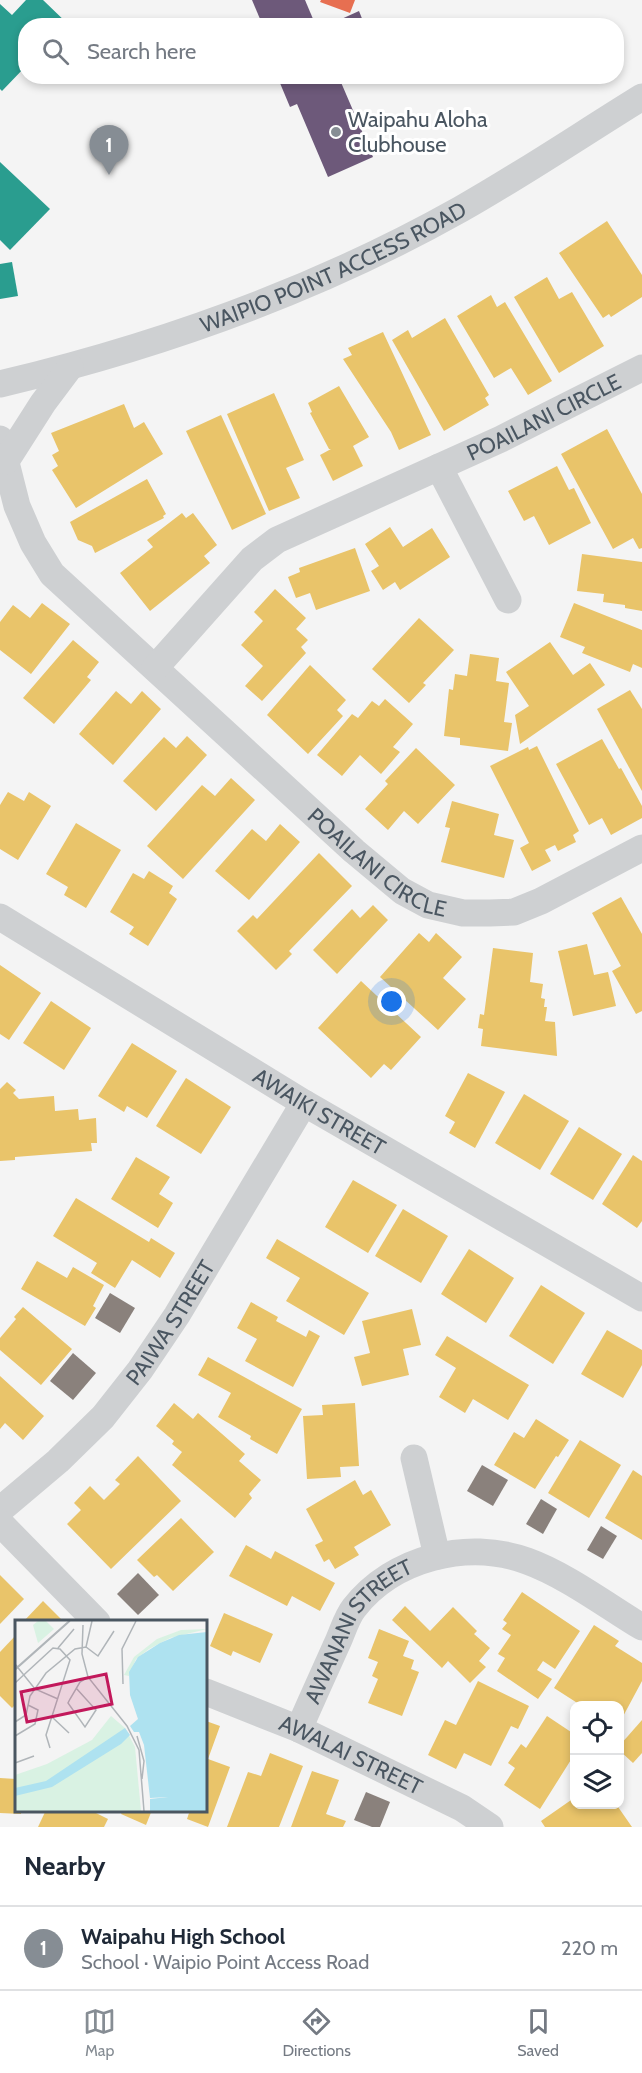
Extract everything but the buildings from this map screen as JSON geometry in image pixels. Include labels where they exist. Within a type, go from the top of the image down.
[{"type":"street","name":"WAIPIO POINT ACCESS ROAD","points":[[0,384],[116,355],[227,317],[347,267],[461,209],[642,97]]},
{"type":"street","name":"POAILANI CIRCLE","points":[[70,367],[43,404],[2,452],[17,506],[33,543],[52,574],[354,851],[402,891],[428,905],[463,913],[514,912],[642,848]]},
{"type":"street","name":"POAILANI CIRCLE","points":[[155,668],[252,559],[277,540],[501,440],[642,368]]},
{"type":"street","points":[[439,467],[508,600]]},
{"type":"street","name":"AWAIKI STREET","points":[[0,917],[304,1103],[641,1296]]},
{"type":"street","name":"PAIWA STREET","points":[[0,1510],[58,1461],[103,1417],[140,1370],[177,1315],[304,1103]]},
{"type":"street","name":"AWANANI STREET","points":[[414,1458],[437,1556]]},
{"type":"street","points":[[0,1523],[95,1620]]},
{"type":"street","name":"AWANANI STREET","points":[[299,1729],[352,1610],[372,1589],[410,1564],[437,1556],[469,1552],[498,1554],[525,1560],[546,1569],[642,1627]]},
{"type":"street","name":"AWALAI STREET","points":[[207,1692],[299,1729],[462,1808],[490,1827]]},
{"type":"place","name":"Waipahu Aloha Clubhouse","points":[[336,132]]},
{"type":"place","name":"Waipahu High School","points":[[109,175]]}]
